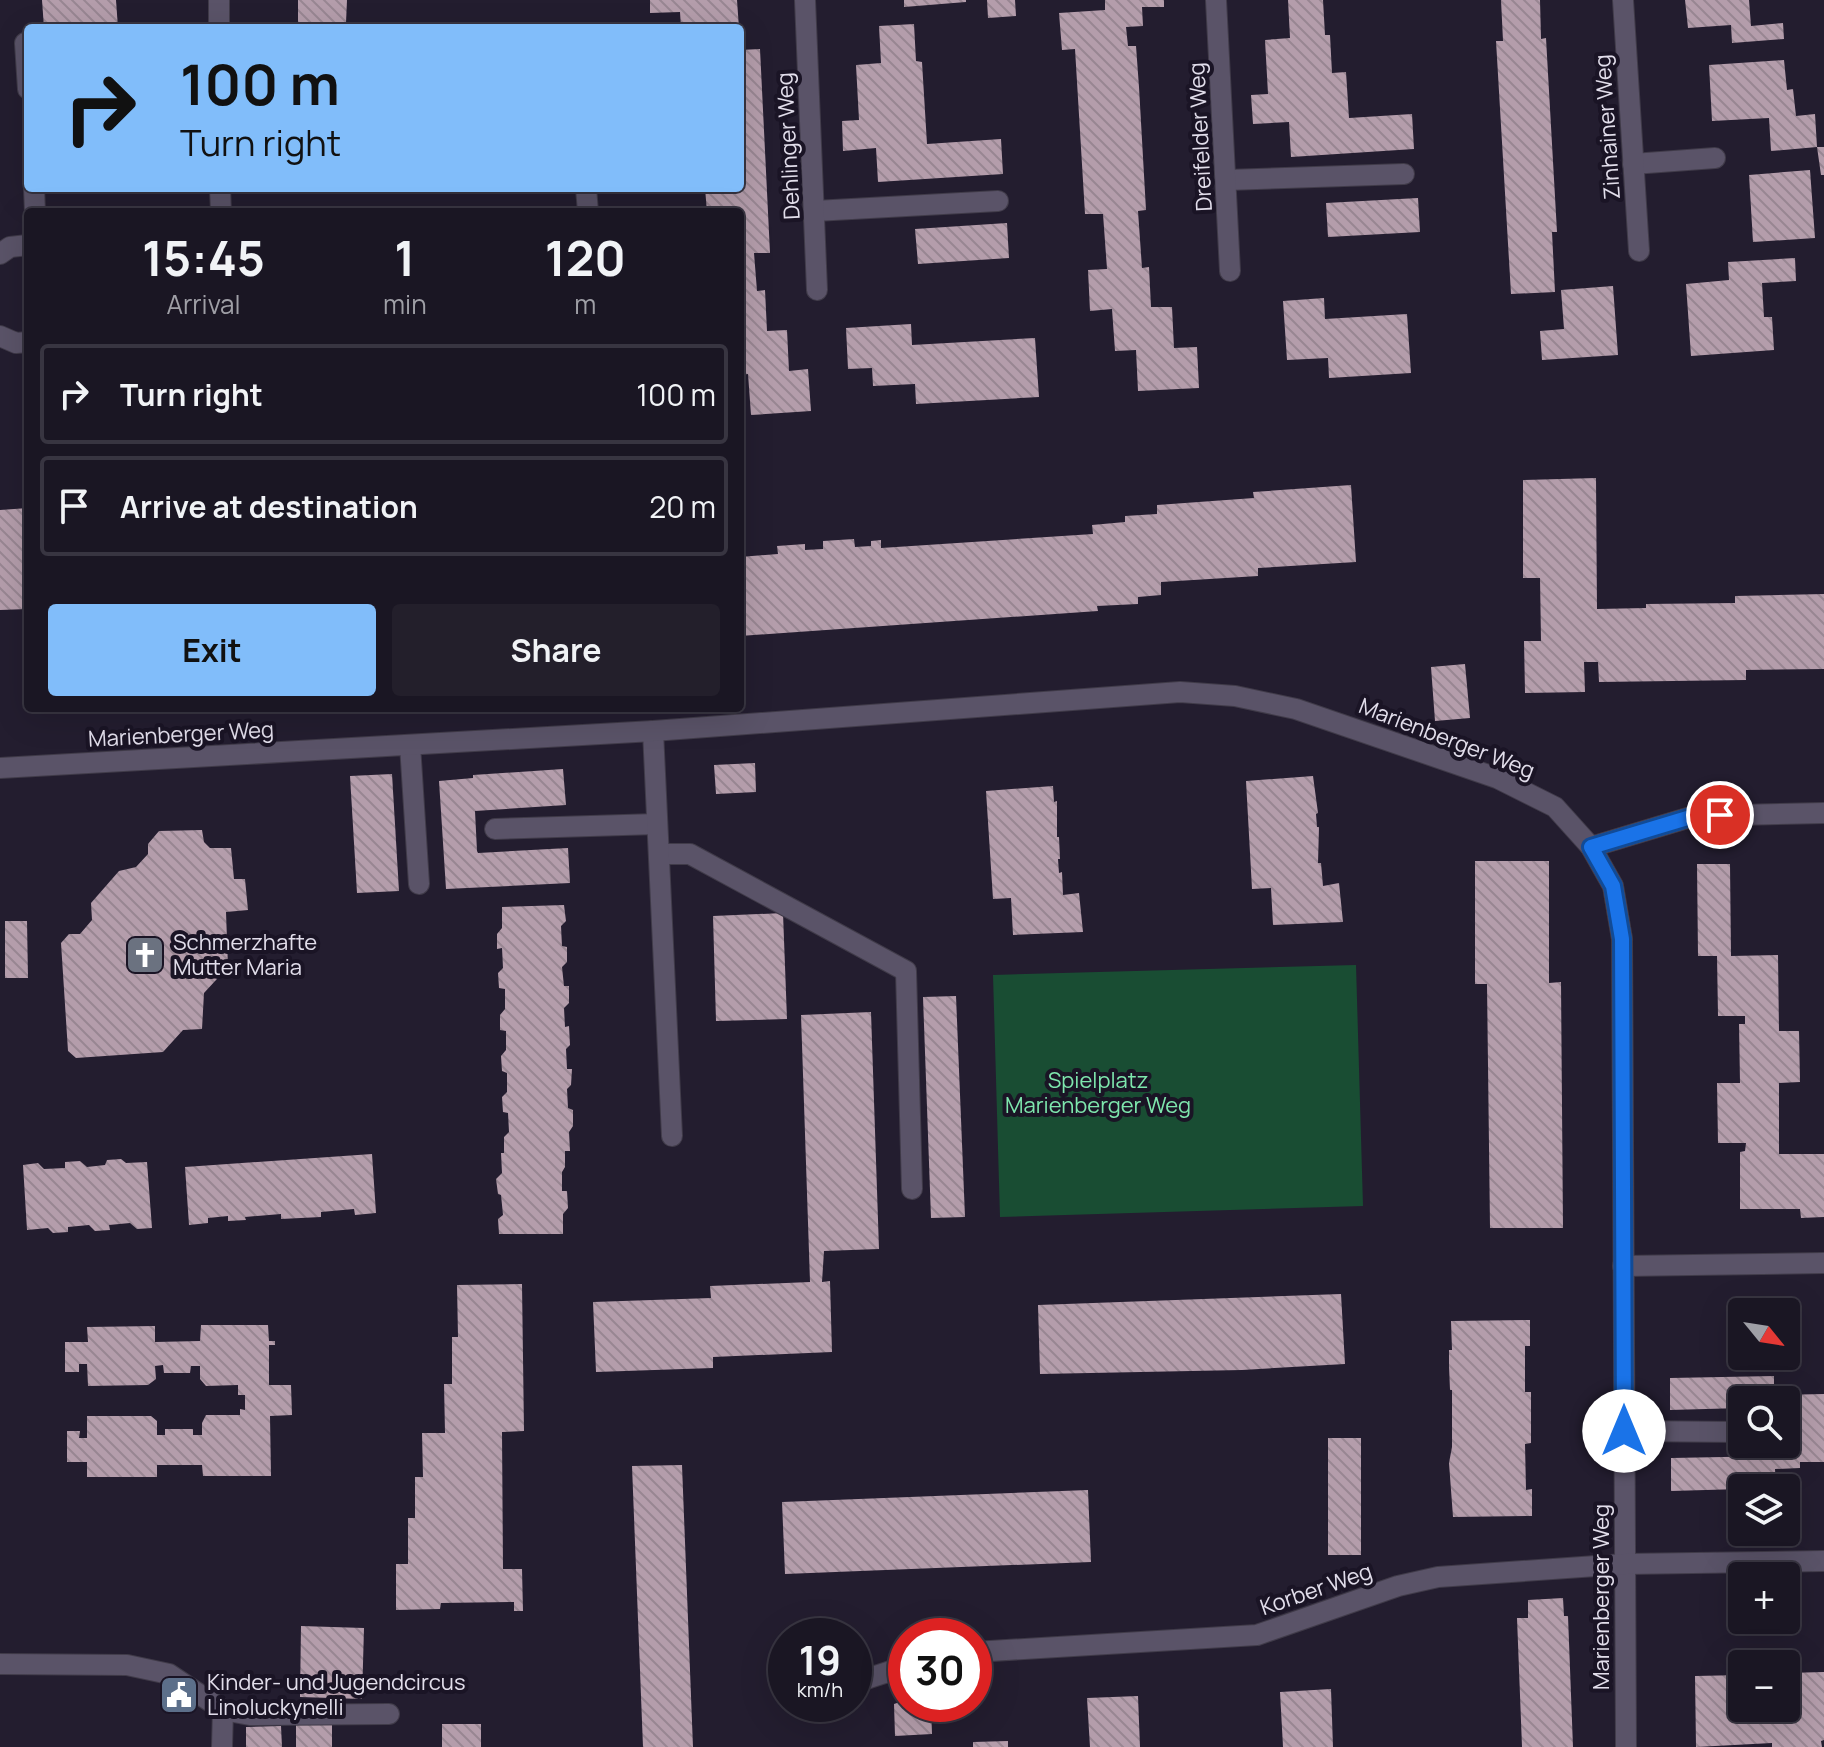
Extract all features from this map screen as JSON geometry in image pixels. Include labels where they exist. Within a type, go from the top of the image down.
[{"type":"street","points":[[219,0],[219,24]]},
{"type":"street","name":"Dehlinger Weg","points":[[805,0],[817,290]]},
{"type":"street","name":"Dreifelder Weg","points":[[1216,0],[1230,271]]},
{"type":"street","name":"Zinhainer Weg","points":[[1623,0],[1639,251]]},
{"type":"street","points":[[1633,164],[1715,158]]},
{"type":"street","points":[[1227,180],[1404,174]]},
{"type":"street","points":[[815,211],[998,201]]},
{"type":"street","points":[[0,254],[10,247],[24,245]]},
{"type":"street","points":[[0,336],[16,343],[24,342]]},
{"type":"street","name":"Marienberger Weg","points":[[0,768],[653,731],[1180,692],[1235,696],[1296,709],[1412,746],[1497,778],[1555,807],[1591,847],[1613,886],[1622,939],[1626,1747]]},
{"type":"street","points":[[653,731],[672,1136]]},
{"type":"street","points":[[410,745],[419,884]]},
{"type":"street","points":[[1591,847],[1694,816],[1824,813]]},
{"type":"street","points":[[495,829],[657,824]]},
{"type":"street","points":[[659,854],[690,854],[906,971],[912,1189]]},
{"type":"street","points":[[1623,1266],[1824,1263]]},
{"type":"street","points":[[1624,1431],[1728,1432]]},
{"type":"street","name":"Korber Weg","points":[[992,1651],[1257,1635],[1398,1586],[1438,1577],[1625,1564],[1824,1561]]},
{"type":"street","points":[[0,1664],[127,1665],[169,1674],[223,1710],[250,1715],[389,1714]]},
{"type":"street","points":[[222,1747],[223,1710]]},
{"type":"green space","name":"Spielplatz Marienberger Weg","points":[[1356,965],[1363,1206],[1000,1217],[993,975]]},
{"type":"building","points":[[42,0],[116,0],[118,24],[44,24]]},
{"type":"building","points":[[298,0],[347,0],[346,23],[298,24]]},
{"type":"building","points":[[650,0],[737,0],[739,24],[681,24],[680,12],[650,13]]},
{"type":"building","points":[[904,0],[966,0],[966,2],[904,7]]},
{"type":"building","points":[[987,0],[1015,0],[1016,16],[988,18]]},
{"type":"building","points":[[1105,0],[1164,0],[1164,7],[1142,7],[1143,26],[1126,27],[1128,46],[1136,46],[1139,87],[1146,210],[1138,211],[1142,268],[1149,267],[1151,307],[1172,307],[1174,348],[1197,347],[1199,388],[1138,391],[1136,350],[1115,351],[1112,309],[1090,311],[1088,270],[1107,269],[1103,214],[1085,214],[1075,49],[1062,50],[1059,13],[1105,10]]},
{"type":"building","points":[[1288,0],[1323,0],[1325,35],[1330,35],[1332,73],[1346,72],[1349,118],[1412,114],[1414,149],[1291,157],[1289,122],[1253,124],[1251,95],[1268,94],[1265,40],[1290,38]]},
{"type":"building","points":[[1501,0],[1540,0],[1541,39],[1546,38],[1557,232],[1552,232],[1555,292],[1511,294],[1496,41],[1503,41]]},
{"type":"building","points":[[1685,0],[1749,0],[1751,26],[1783,23],[1784,39],[1732,43],[1731,25],[1688,28]]},
{"type":"building","points":[[914,24],[916,61],[922,62],[927,144],[1001,139],[1003,174],[878,182],[876,148],[843,151],[842,121],[859,120],[856,65],[881,63],[879,26]]},
{"type":"building","points":[[760,49],[770,253],[754,253],[757,291],[765,290],[767,331],[787,330],[789,371],[808,369],[811,411],[751,415],[748,374],[744,374],[744,208],[707,208],[705,192],[744,192],[744,50]]},
{"type":"building","points":[[1784,60],[1787,90],[1793,89],[1796,116],[1815,114],[1817,147],[1771,151],[1769,118],[1712,121],[1709,65]]},
{"type":"building","points":[[1817,147],[1824,147],[1824,175],[1821,175]]},
{"type":"building","points":[[1810,170],[1815,238],[1753,242],[1749,175]]},
{"type":"building","points":[[1418,198],[1420,232],[1328,237],[1326,203]]},
{"type":"building","points":[[1007,223],[1009,258],[918,264],[915,229]]},
{"type":"building","points":[[1795,258],[1796,281],[1762,283],[1764,317],[1772,317],[1774,350],[1691,356],[1686,284],[1729,280],[1728,262]]},
{"type":"building","points":[[1613,286],[1618,355],[1542,360],[1540,331],[1564,329],[1561,290]]},
{"type":"building","points":[[1324,298],[1325,319],[1407,314],[1411,373],[1329,378],[1328,358],[1287,360],[1283,301]]},
{"type":"building","points":[[911,324],[912,345],[1035,338],[1039,397],[916,404],[915,384],[873,386],[872,368],[848,369],[846,328]]},
{"type":"building","points":[[1596,478],[1597,609],[1646,608],[1646,604],[1735,603],[1735,596],[1824,594],[1824,669],[1746,670],[1746,680],[1599,682],[1598,662],[1584,662],[1585,692],[1525,693],[1524,641],[1541,641],[1540,578],[1523,578],[1523,480]]},
{"type":"building","points":[[1351,485],[1356,562],[1258,568],[1258,576],[1161,582],[1161,595],[1138,597],[1138,604],[1097,606],[1098,611],[744,636],[744,557],[778,554],[777,546],[805,544],[805,550],[823,549],[823,541],[854,539],[855,547],[871,546],[871,541],[881,540],[881,548],[1093,534],[1092,525],[1125,522],[1125,516],[1157,514],[1157,505],[1254,498],[1253,492]]},
{"type":"building","points":[[24,508],[24,609],[0,610],[0,510]]},
{"type":"building","points":[[1465,664],[1470,718],[1435,721],[1431,667]]},
{"type":"building","points":[[755,763],[756,792],[716,794],[714,765]]},
{"type":"building","points":[[563,769],[566,805],[475,811],[477,851],[568,848],[570,883],[446,889],[439,781],[473,778],[473,775]]},
{"type":"building","points":[[392,774],[399,891],[357,893],[350,776]]},
{"type":"building","points":[[1313,776],[1319,827],[1318,863],[1321,863],[1323,886],[1339,883],[1343,922],[1273,925],[1271,888],[1252,889],[1246,781]]},
{"type":"building","points":[[1053,786],[1054,802],[1057,801],[1058,859],[1063,895],[1079,893],[1083,932],[1013,935],[1011,898],[993,899],[986,791]]},
{"type":"building","name":"Schmerzhafte Mutter Maria","points":[[202,830],[204,842],[210,848],[231,848],[234,879],[245,879],[248,910],[226,912],[228,967],[204,993],[202,1029],[183,1030],[163,1052],[76,1058],[68,1051],[61,943],[69,934],[80,934],[92,920],[91,903],[119,871],[136,867],[148,854],[148,844],[159,831]]},
{"type":"building","points":[[1475,861],[1549,861],[1549,983],[1561,982],[1563,1228],[1490,1228],[1487,984],[1475,984]]},
{"type":"building","points":[[1697,864],[1730,864],[1731,956],[1778,955],[1779,1031],[1799,1031],[1800,1082],[1779,1083],[1779,1154],[1824,1154],[1824,1217],[1801,1218],[1800,1209],[1740,1209],[1740,1152],[1745,1151],[1746,1143],[1718,1143],[1717,1083],[1740,1083],[1739,1024],[1745,1024],[1745,1016],[1718,1016],[1717,956],[1698,956]]},
{"type":"building","points":[[564,905],[566,921],[561,926],[562,946],[567,947],[567,962],[562,967],[564,986],[569,986],[569,1003],[564,1008],[570,1045],[566,1049],[567,1069],[572,1069],[571,1085],[567,1089],[568,1108],[573,1110],[573,1126],[569,1132],[570,1151],[565,1151],[562,1172],[562,1191],[567,1191],[568,1208],[563,1214],[563,1234],[499,1234],[498,1219],[503,1215],[496,1179],[502,1173],[501,1153],[504,1153],[504,1137],[509,1132],[508,1113],[503,1112],[502,1097],[507,1092],[507,1073],[502,1071],[501,1056],[506,1050],[506,1031],[500,1030],[500,1015],[505,1009],[505,989],[499,988],[498,973],[503,968],[502,948],[497,949],[497,934],[502,928],[502,907]]},
{"type":"building","points":[[783,913],[787,1019],[716,1021],[713,916]]},
{"type":"building","points":[[5,921],[27,921],[28,978],[5,978]]},
{"type":"building","points":[[956,996],[965,1217],[931,1218],[923,997]]},
{"type":"building","points":[[871,1012],[879,1249],[824,1251],[822,1282],[830,1281],[832,1352],[713,1357],[713,1368],[596,1372],[593,1302],[711,1298],[710,1286],[810,1282],[801,1015]]},
{"type":"building","points":[[372,1154],[376,1213],[355,1215],[354,1209],[321,1212],[321,1217],[281,1219],[281,1214],[228,1221],[228,1216],[208,1218],[208,1223],[189,1225],[185,1167]]},
{"type":"building","points":[[121,1159],[126,1163],[147,1162],[152,1228],[137,1229],[130,1223],[109,1225],[110,1230],[95,1231],[89,1225],[68,1227],[68,1232],[53,1233],[48,1228],[27,1230],[23,1165],[38,1163],[44,1169],[65,1168],[65,1162],[80,1161],[87,1167]]},
{"type":"building","points":[[522,1284],[524,1431],[502,1432],[503,1569],[522,1569],[523,1611],[514,1611],[514,1602],[441,1603],[440,1609],[396,1610],[396,1564],[408,1564],[408,1518],[415,1518],[415,1477],[423,1477],[422,1433],[445,1433],[444,1384],[452,1384],[452,1337],[458,1337],[457,1285]]},
{"type":"building","points":[[1341,1294],[1345,1364],[1242,1370],[1040,1374],[1038,1305]]},
{"type":"building","points":[[1530,1320],[1530,1346],[1525,1346],[1525,1392],[1531,1392],[1531,1443],[1525,1444],[1526,1490],[1532,1489],[1532,1516],[1453,1517],[1449,1463],[1452,1447],[1451,1321]]},
{"type":"building","points":[[201,1325],[268,1325],[269,1341],[275,1341],[275,1345],[269,1345],[269,1385],[291,1385],[292,1415],[270,1416],[271,1476],[203,1476],[202,1465],[157,1465],[157,1477],[87,1477],[87,1462],[67,1462],[67,1431],[80,1431],[79,1438],[87,1438],[87,1416],[151,1416],[157,1421],[157,1435],[165,1435],[165,1429],[193,1429],[193,1435],[202,1435],[206,1415],[240,1415],[240,1409],[245,1410],[245,1395],[238,1395],[238,1385],[206,1386],[200,1379],[200,1366],[191,1366],[190,1373],[164,1373],[163,1365],[155,1366],[156,1379],[148,1385],[88,1386],[87,1364],[79,1364],[79,1372],[65,1372],[65,1342],[88,1342],[87,1327],[155,1326],[155,1342],[200,1341]]},
{"type":"building","points":[[1774,1376],[1774,1386],[1728,1386],[1728,1408],[1670,1410],[1670,1378]]},
{"type":"building","points":[[1800,1394],[1824,1394],[1824,1462],[1800,1462],[1800,1468],[1775,1469],[1775,1474],[1728,1474],[1728,1489],[1671,1491],[1671,1458],[1800,1458]]},
{"type":"building","points":[[1328,1438],[1361,1438],[1361,1555],[1328,1555]]},
{"type":"building","points":[[682,1465],[693,1747],[643,1747],[632,1466]]},
{"type":"building","points":[[1088,1490],[1091,1562],[785,1574],[782,1502]]},
{"type":"building","points":[[1563,1598],[1564,1616],[1568,1616],[1573,1747],[1522,1747],[1517,1618],[1528,1618],[1528,1600]]},
{"type":"building","points":[[301,1626],[364,1628],[362,1699],[300,1697]]},
{"type":"building","points":[[1824,1672],[1822,1747],[1772,1747],[1772,1743],[1696,1747],[1695,1676],[1728,1675],[1728,1722],[1800,1722],[1800,1673]]},
{"type":"building","points":[[1331,1689],[1333,1747],[1283,1747],[1280,1692]]},
{"type":"building","points":[[1138,1696],[1140,1747],[1090,1747],[1087,1698]]},
{"type":"building","points":[[895,1722],[932,1722],[932,1734],[895,1736]]},
{"type":"building","points":[[442,1724],[481,1724],[481,1747],[442,1747]]},
{"type":"building","points":[[296,1725],[332,1725],[332,1747],[296,1747]]},
{"type":"building","points":[[281,1726],[282,1747],[246,1747],[246,1727]]},
{"type":"building","points":[[1008,1741],[1008,1747],[973,1747],[973,1742]]},
{"type":"place","name":"Schmerzhafte Mutter Maria","points":[[145,955]]},
{"type":"place","name":"Kinder- und Jugendcircus Linoluckynelli","points":[[179,1695]]},
{"type":"route","points":[[1624,1431],[1622,939],[1613,886],[1591,847],[1694,816],[1720,815]]}]
